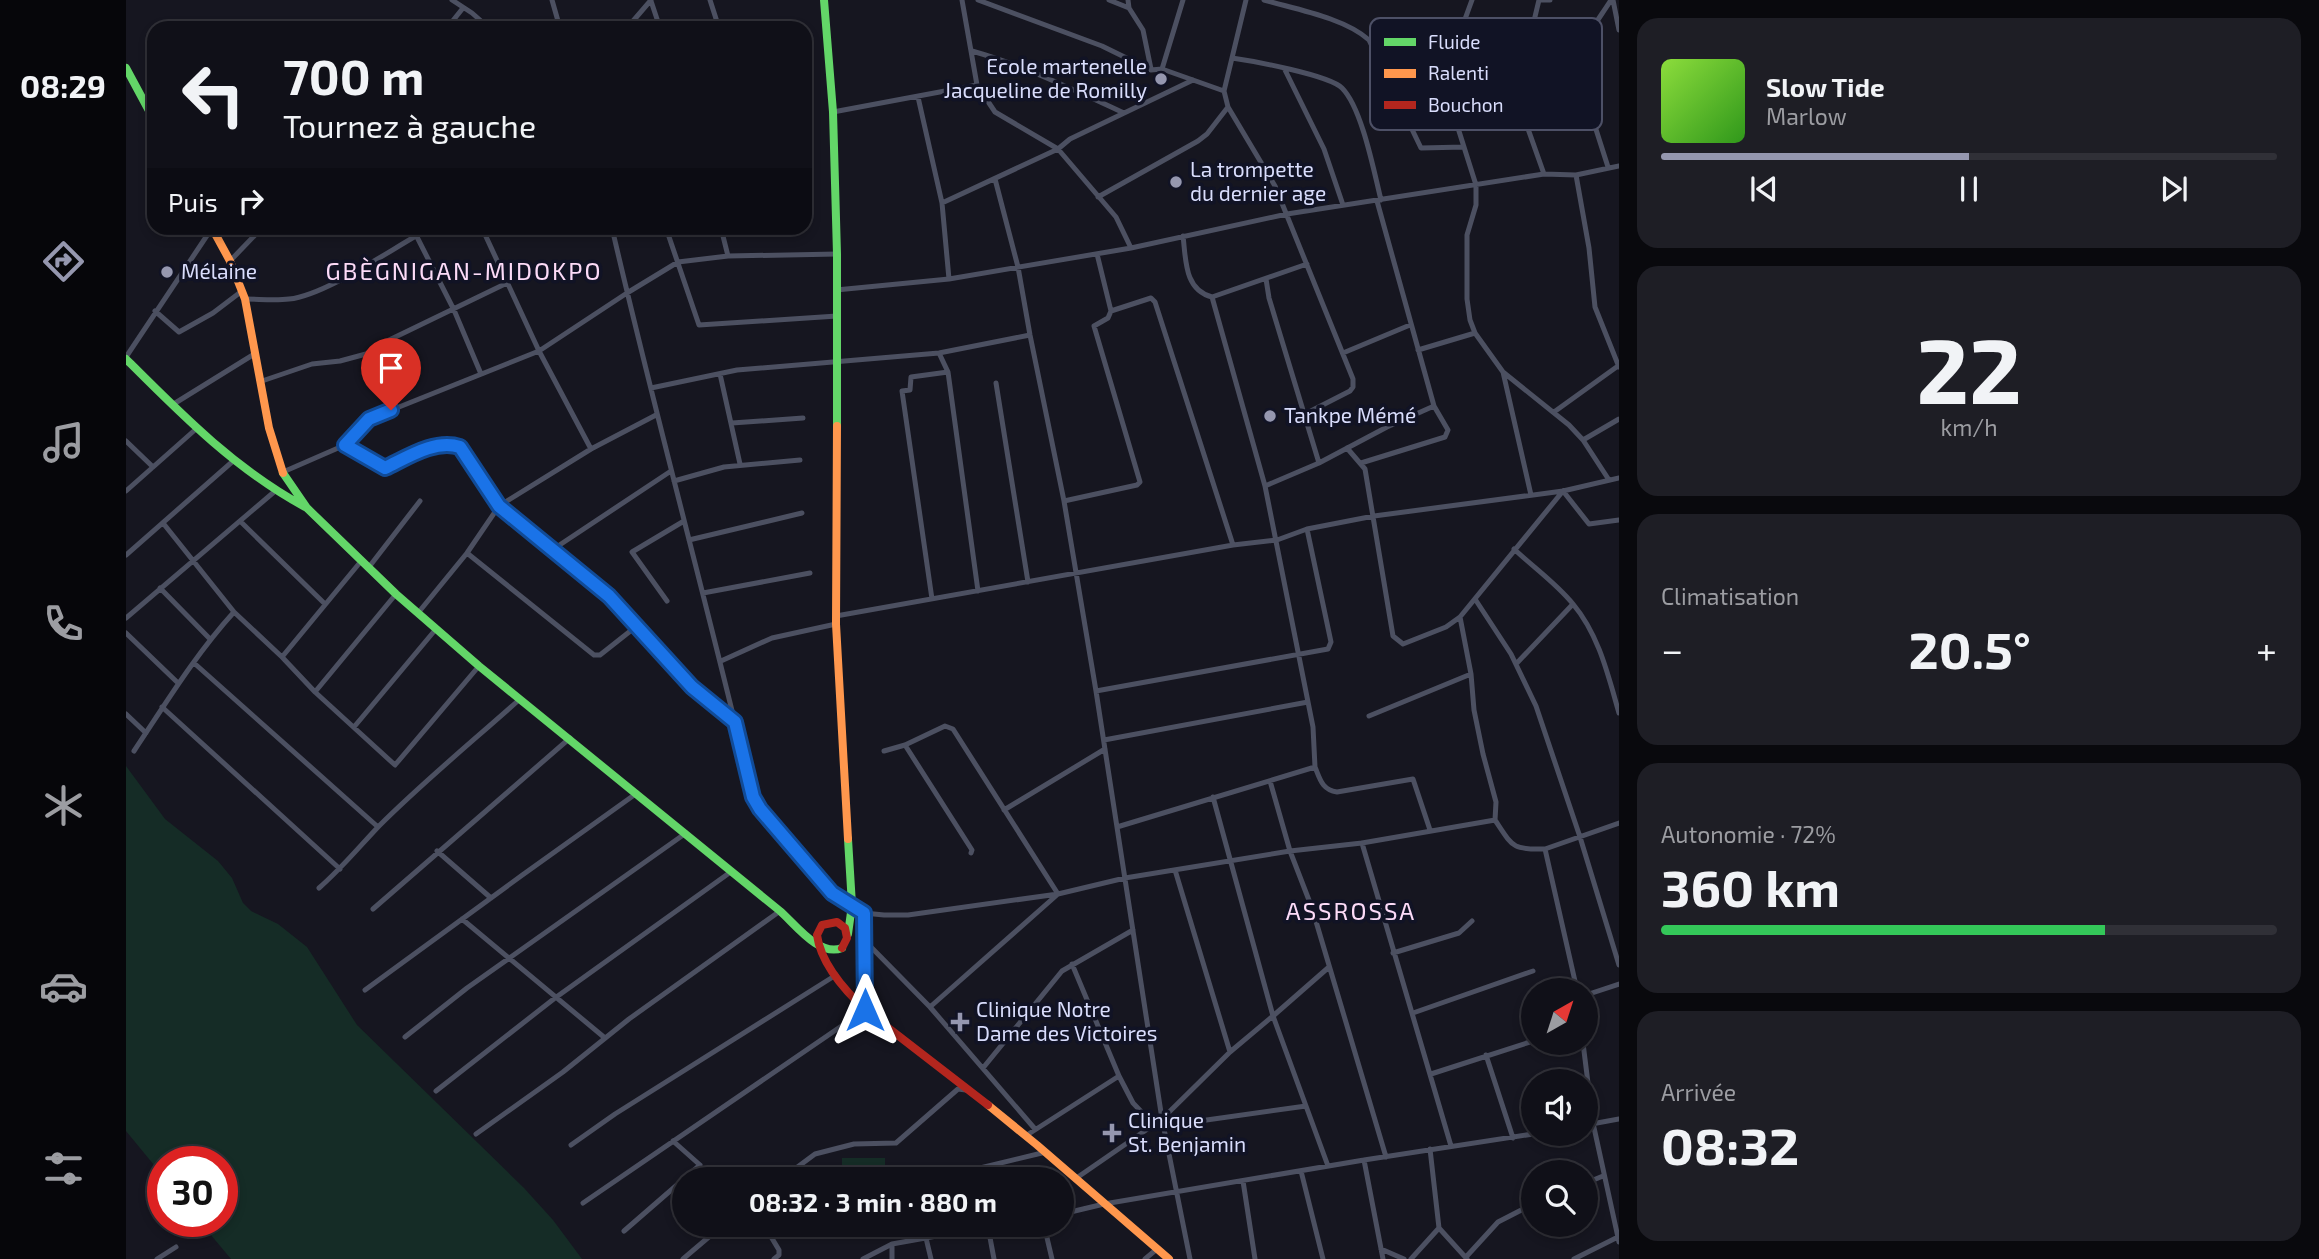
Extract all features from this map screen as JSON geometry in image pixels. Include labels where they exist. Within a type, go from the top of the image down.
[{"type":"main road","points":[[216,235],[244,295],[269,428],[283,472],[307,508],[396,594],[479,666],[638,793],[820,947],[827,951],[838,950],[847,938],[852,905],[836,620],[837,254],[833,112],[824,0]]},
{"type":"main road","points":[[128,75],[147,108]]},
{"type":"main road","points":[[126,358],[232,463],[274,492],[307,508]]},
{"type":"main road","points":[[847,938],[846,930],[841,924],[833,922],[826,923],[818,931],[820,947],[850,995],[865,1010],[1027,1135],[1062,1167]]},
{"type":"main road","points":[[1074,1179],[1169,1259]]},
{"type":"street","points":[[552,0],[558,21]]},
{"type":"street","points":[[633,21],[651,0]]},
{"type":"street","points":[[651,0],[658,21]]},
{"type":"street","points":[[710,0],[717,21]]},
{"type":"street","points":[[962,0],[977,85],[1000,117],[1058,149],[1116,217],[1130,247]]},
{"type":"street","points":[[978,0],[1102,46],[1151,70],[1162,69],[1224,91]]},
{"type":"street","points":[[1109,0],[1129,8]]},
{"type":"street","points":[[1128,0],[1129,8],[1143,30],[1151,70]]},
{"type":"street","points":[[1162,69],[1183,0]]},
{"type":"street","points":[[1246,0],[1224,91],[1228,107],[1275,186],[1353,379],[1350,391],[1305,414]]},
{"type":"street","points":[[1264,0],[1329,20],[1361,33],[1370,42]]},
{"type":"street","points":[[1465,18],[1472,0]]},
{"type":"street","points":[[1535,18],[1539,0],[1550,0]]},
{"type":"street","points":[[1612,0],[1619,30]]},
{"type":"street","points":[[1600,18],[1612,0]]},
{"type":"street","points":[[455,1],[480,21]]},
{"type":"street","points":[[453,21],[463,8]]},
{"type":"street","points":[[972,51],[1004,60],[1125,113]]},
{"type":"street","points":[[1232,58],[1260,62],[1327,79],[1340,86],[1350,98],[1367,145],[1410,325],[1434,406],[1448,430],[1445,437],[1361,463]]},
{"type":"street","points":[[1285,70],[1324,149],[1343,205]]},
{"type":"street","points":[[942,203],[1058,149],[1070,139],[1193,80]]},
{"type":"street","points":[[833,112],[977,85]]},
{"type":"street","points":[[918,97],[942,203],[949,279]]},
{"type":"street","points":[[1098,197],[1198,141],[1208,134],[1228,107]]},
{"type":"street","points":[[1412,130],[1421,148],[1464,147]]},
{"type":"street","points":[[1459,130],[1476,185],[1476,205],[1468,235],[1469,320],[1503,372],[1554,412],[1583,440],[1609,480]]},
{"type":"street","points":[[1528,130],[1544,174]]},
{"type":"street","points":[[1596,130],[1608,167]]},
{"type":"street","points":[[836,290],[949,279],[1097,254],[1287,214],[1544,174],[1576,175],[1619,166]]},
{"type":"street","points":[[1554,412],[1619,366],[1595,307],[1589,248],[1576,175]]},
{"type":"street","points":[[995,179],[1018,267],[1064,501],[1162,1119],[1190,1259]]},
{"type":"street","points":[[126,358],[207,235]]},
{"type":"street","points":[[230,261],[254,235]]},
{"type":"street","points":[[155,311],[179,332],[244,295],[288,299],[311,293],[416,235],[454,310],[481,374]]},
{"type":"street","points":[[485,235],[539,351],[591,449]]},
{"type":"street","points":[[614,235],[656,415],[756,804],[832,893],[864,913],[908,915],[1058,894],[1125,878],[1229,860],[1362,843],[1495,820]]},
{"type":"street","points":[[668,235],[699,325],[837,316]]},
{"type":"street","points":[[723,235],[728,256]]},
{"type":"street","points":[[1182,236],[1189,279],[1197,290],[1212,297],[1307,264]]},
{"type":"street","points":[[283,472],[345,445],[369,419],[539,351],[678,262],[728,256],[837,254]]},
{"type":"street","points":[[1064,501],[1137,485],[1140,482],[1094,326],[1108,318],[1111,311],[1097,254]]},
{"type":"street","points":[[1266,279],[1269,298],[1319,463]]},
{"type":"street","points":[[262,381],[312,364],[340,361],[366,354],[385,342],[507,283]]},
{"type":"street","points":[[1212,297],[1265,486],[1313,727],[1315,767],[1320,782],[1326,789],[1337,792],[1413,779],[1430,830]]},
{"type":"street","points":[[1111,311],[1151,298],[1155,302],[1233,545]]},
{"type":"street","points":[[1343,353],[1410,325]]},
{"type":"street","points":[[1418,350],[1475,332]]},
{"type":"street","points":[[651,388],[737,370],[939,353],[1030,335]]},
{"type":"street","points":[[172,405],[256,353]]},
{"type":"street","points":[[939,353],[948,372],[978,591]]},
{"type":"street","points":[[932,599],[902,391],[910,390],[911,377],[948,372]]},
{"type":"street","points":[[1503,372],[1531,495]]},
{"type":"street","points":[[720,374],[740,464]]},
{"type":"street","points":[[996,383],[1028,582]]},
{"type":"street","points":[[1265,486],[1319,463],[1434,406]]},
{"type":"street","points":[[418,613],[467,553],[499,506],[591,449],[656,415]]},
{"type":"street","points":[[732,423],[803,418]]},
{"type":"street","points":[[1583,440],[1619,419]]},
{"type":"street","points":[[126,491],[196,429]]},
{"type":"street","points":[[126,441],[153,467]]},
{"type":"street","points":[[345,445],[385,468],[426,449],[450,443],[460,447],[499,506],[609,596],[692,687],[735,722]]},
{"type":"street","points":[[1347,448],[1365,469],[1393,636],[1403,644],[1446,627],[1460,617],[1563,491]]},
{"type":"street","points":[[674,481],[716,468],[800,460]]},
{"type":"street","points":[[126,555],[232,463]]},
{"type":"street","points":[[552,550],[671,471]]},
{"type":"street","points":[[721,662],[772,638],[836,620],[932,599],[1233,545],[1277,540],[1307,529],[1374,516],[1563,491],[1619,478]]},
{"type":"street","points":[[1563,491],[1590,524],[1619,520]]},
{"type":"street","points":[[126,618],[274,492]]},
{"type":"street","points":[[369,567],[420,500]]},
{"type":"street","points":[[689,540],[802,513]]},
{"type":"street","points":[[240,521],[325,604]]},
{"type":"street","points":[[667,601],[632,552],[684,521]]},
{"type":"street","points":[[163,523],[234,612],[315,692],[395,765],[479,666]]},
{"type":"street","points":[[1096,691],[1328,649],[1331,642],[1307,529]]},
{"type":"street","points":[[1514,549],[1573,604],[1590,628],[1602,656],[1619,713]]},
{"type":"street","points":[[467,553],[594,655],[600,655],[638,625]]},
{"type":"street","points":[[282,657],[362,560]]},
{"type":"street","points":[[703,593],[810,573]]},
{"type":"street","points":[[160,588],[210,639]]},
{"type":"street","points":[[315,692],[396,594]]},
{"type":"street","points":[[1475,599],[1516,664],[1536,706],[1619,965]]},
{"type":"street","points":[[1516,664],[1573,604]]},
{"type":"street","points":[[134,751],[178,683],[210,639],[234,612]]},
{"type":"street","points":[[1460,617],[1471,674],[1474,710],[1496,802],[1495,820],[1512,844],[1522,850],[1545,849],[1619,823]]},
{"type":"street","points":[[354,727],[436,629]]},
{"type":"street","points":[[126,633],[178,683]]},
{"type":"street","points":[[194,663],[379,827]]},
{"type":"street","points":[[1369,716],[1471,674]]},
{"type":"street","points":[[319,888],[440,769],[520,699]]},
{"type":"street","points":[[1104,740],[1308,702]]},
{"type":"street","points":[[162,707],[340,869]]},
{"type":"street","points":[[126,714],[146,733]]},
{"type":"street","points":[[884,751],[905,746],[949,726],[1058,894]]},
{"type":"street","points":[[373,909],[570,738]]},
{"type":"street","points":[[905,746],[972,850],[971,853]]},
{"type":"street","points":[[1004,810],[1105,749]]},
{"type":"street","points":[[1117,827],[1315,767]]},
{"type":"street","points":[[1270,781],[1290,851],[1312,908],[1386,1157]]},
{"type":"street","points":[[365,990],[638,793]]},
{"type":"street","points":[[1213,797],[1273,1016],[1328,1166]]},
{"type":"street","points":[[405,1037],[467,988],[686,834]]},
{"type":"street","points":[[1362,843],[1451,1146]]},
{"type":"street","points":[[1545,849],[1574,978]]},
{"type":"street","points":[[437,851],[491,898]]},
{"type":"street","points":[[1175,870],[1230,1052]]},
{"type":"street","points":[[436,1091],[555,998],[732,872]]},
{"type":"street","points":[[930,1007],[1058,894]]},
{"type":"street","points":[[476,1134],[780,911]]},
{"type":"street","points":[[583,1203],[865,1010],[864,913]]},
{"type":"street","points":[[462,919],[605,1038]]},
{"type":"street","points":[[1393,953],[1459,933],[1472,921]]},
{"type":"street","points":[[983,1068],[1054,979],[1072,964],[1133,930]]},
{"type":"street","points":[[866,942],[930,1007],[1035,1129]]},
{"type":"street","points":[[1072,964],[1119,1076],[1133,1103],[1154,1125]]},
{"type":"street","points":[[1074,1179],[1162,1119],[1230,1052],[1329,967]]},
{"type":"street","points":[[1413,1013],[1533,971]]},
{"type":"street","points":[[571,1145],[615,1114],[836,975]]},
{"type":"street","points":[[1598,991],[1619,984]]},
{"type":"street","points":[[1431,1074],[1521,1045]]},
{"type":"street","points":[[1486,1055],[1513,1138]]},
{"type":"street","points":[[1027,1135],[1119,1076]]},
{"type":"street","points":[[798,1167],[815,1154],[854,1144],[896,1143],[957,1089],[969,1091]]},
{"type":"street","points":[[1164,1126],[1306,1106]]},
{"type":"street","points":[[1598,1122],[1619,1119]]},
{"type":"street","points":[[1074,1211],[1328,1166],[1521,1136]]},
{"type":"street","points":[[624,1231],[701,1164],[673,1141]]},
{"type":"street","points":[[1574,1259],[1619,1240],[1598,1146]]},
{"type":"street","points":[[1430,1149],[1438,1228],[1467,1258],[1498,1222],[1521,1210]]},
{"type":"street","points":[[984,1167],[1046,1152]]},
{"type":"street","points":[[1364,1160],[1383,1259]]},
{"type":"street","points":[[1301,1171],[1323,1259]]},
{"type":"street","points":[[1598,1178],[1603,1176]]},
{"type":"street","points":[[1243,1181],[1255,1259]]},
{"type":"street","points":[[1411,1259],[1438,1228]]},
{"type":"street","points":[[683,1259],[709,1237]]},
{"type":"street","points":[[771,1237],[779,1250],[779,1255],[774,1259]]},
{"type":"street","points":[[863,1259],[892,1244],[932,1237]]},
{"type":"street","points":[[990,1237],[994,1259]]},
{"type":"street","points":[[1047,1237],[1052,1259]]},
{"type":"street","points":[[926,1238],[931,1259]]},
{"type":"street","points":[[892,1244],[892,1259]]},
{"type":"street","points":[[157,1259],[176,1248]]},
{"type":"street","points":[[1145,1259],[1157,1249]]},
{"type":"street","points":[[1381,1249],[1404,1259]]},
{"type":"green space","points":[[126,766],[165,819],[218,861],[232,878],[243,903],[251,911],[278,924],[307,947],[357,1025],[524,1188],[553,1220],[582,1259],[231,1259],[213,1237],[238,1237],[238,1146],[147,1146],[147,1157],[126,1131]]},
{"type":"green space","points":[[842,1158],[885,1158],[885,1167],[842,1167]]},
{"type":"traffic: fast","points":[[824,0],[833,112],[837,254],[837,426]]},
{"type":"traffic: fast","points":[[126,68],[147,107]]},
{"type":"traffic: fast","points":[[126,359],[210,440],[255,476],[305,507]]},
{"type":"traffic: fast","points":[[283,473],[307,508],[396,594],[479,666],[780,911],[808,938],[825,948],[842,948]]},
{"type":"traffic: fast","points":[[848,839],[852,905],[848,934]]},
{"type":"traffic: slow","points":[[216,235],[230,261],[245,299],[269,428],[283,473]]},
{"type":"traffic: slow","points":[[837,426],[836,624],[848,839]]},
{"type":"traffic: slow","points":[[988,1105],[1169,1259]]},
{"type":"traffic: jam","points":[[842,948],[847,938],[845,928],[837,922],[822,925],[817,935],[824,957],[853,997],[869,1013],[988,1105]]},
{"type":"place","name":"Ecole martenelle Jacqueline de Romilly","points":[[1161,79]]},
{"type":"place","name":"La trompette du dernier age","points":[[1176,182]]},
{"type":"place","name":"Mélaine","points":[[167,272]]},
{"type":"place","name":"Tankpe Mémé","points":[[1270,416]]},
{"type":"place","name":"Clinique Notre Dame des Victoires","points":[[960,1022]]},
{"type":"place","name":"Clinique St. Benjamin","points":[[1112,1133]]},
{"type":"district","name":"GBÈGNIGAN-MIDOKPO","points":[[464,272]]},
{"type":"district","name":"ASSROSSA","points":[[1351,912]]},
{"type":"route","points":[[391,410],[369,419],[345,445],[385,468],[426,449],[450,443],[460,447],[499,506],[609,596],[692,687],[735,722],[756,804],[832,893],[864,913],[865,1010]]}]
